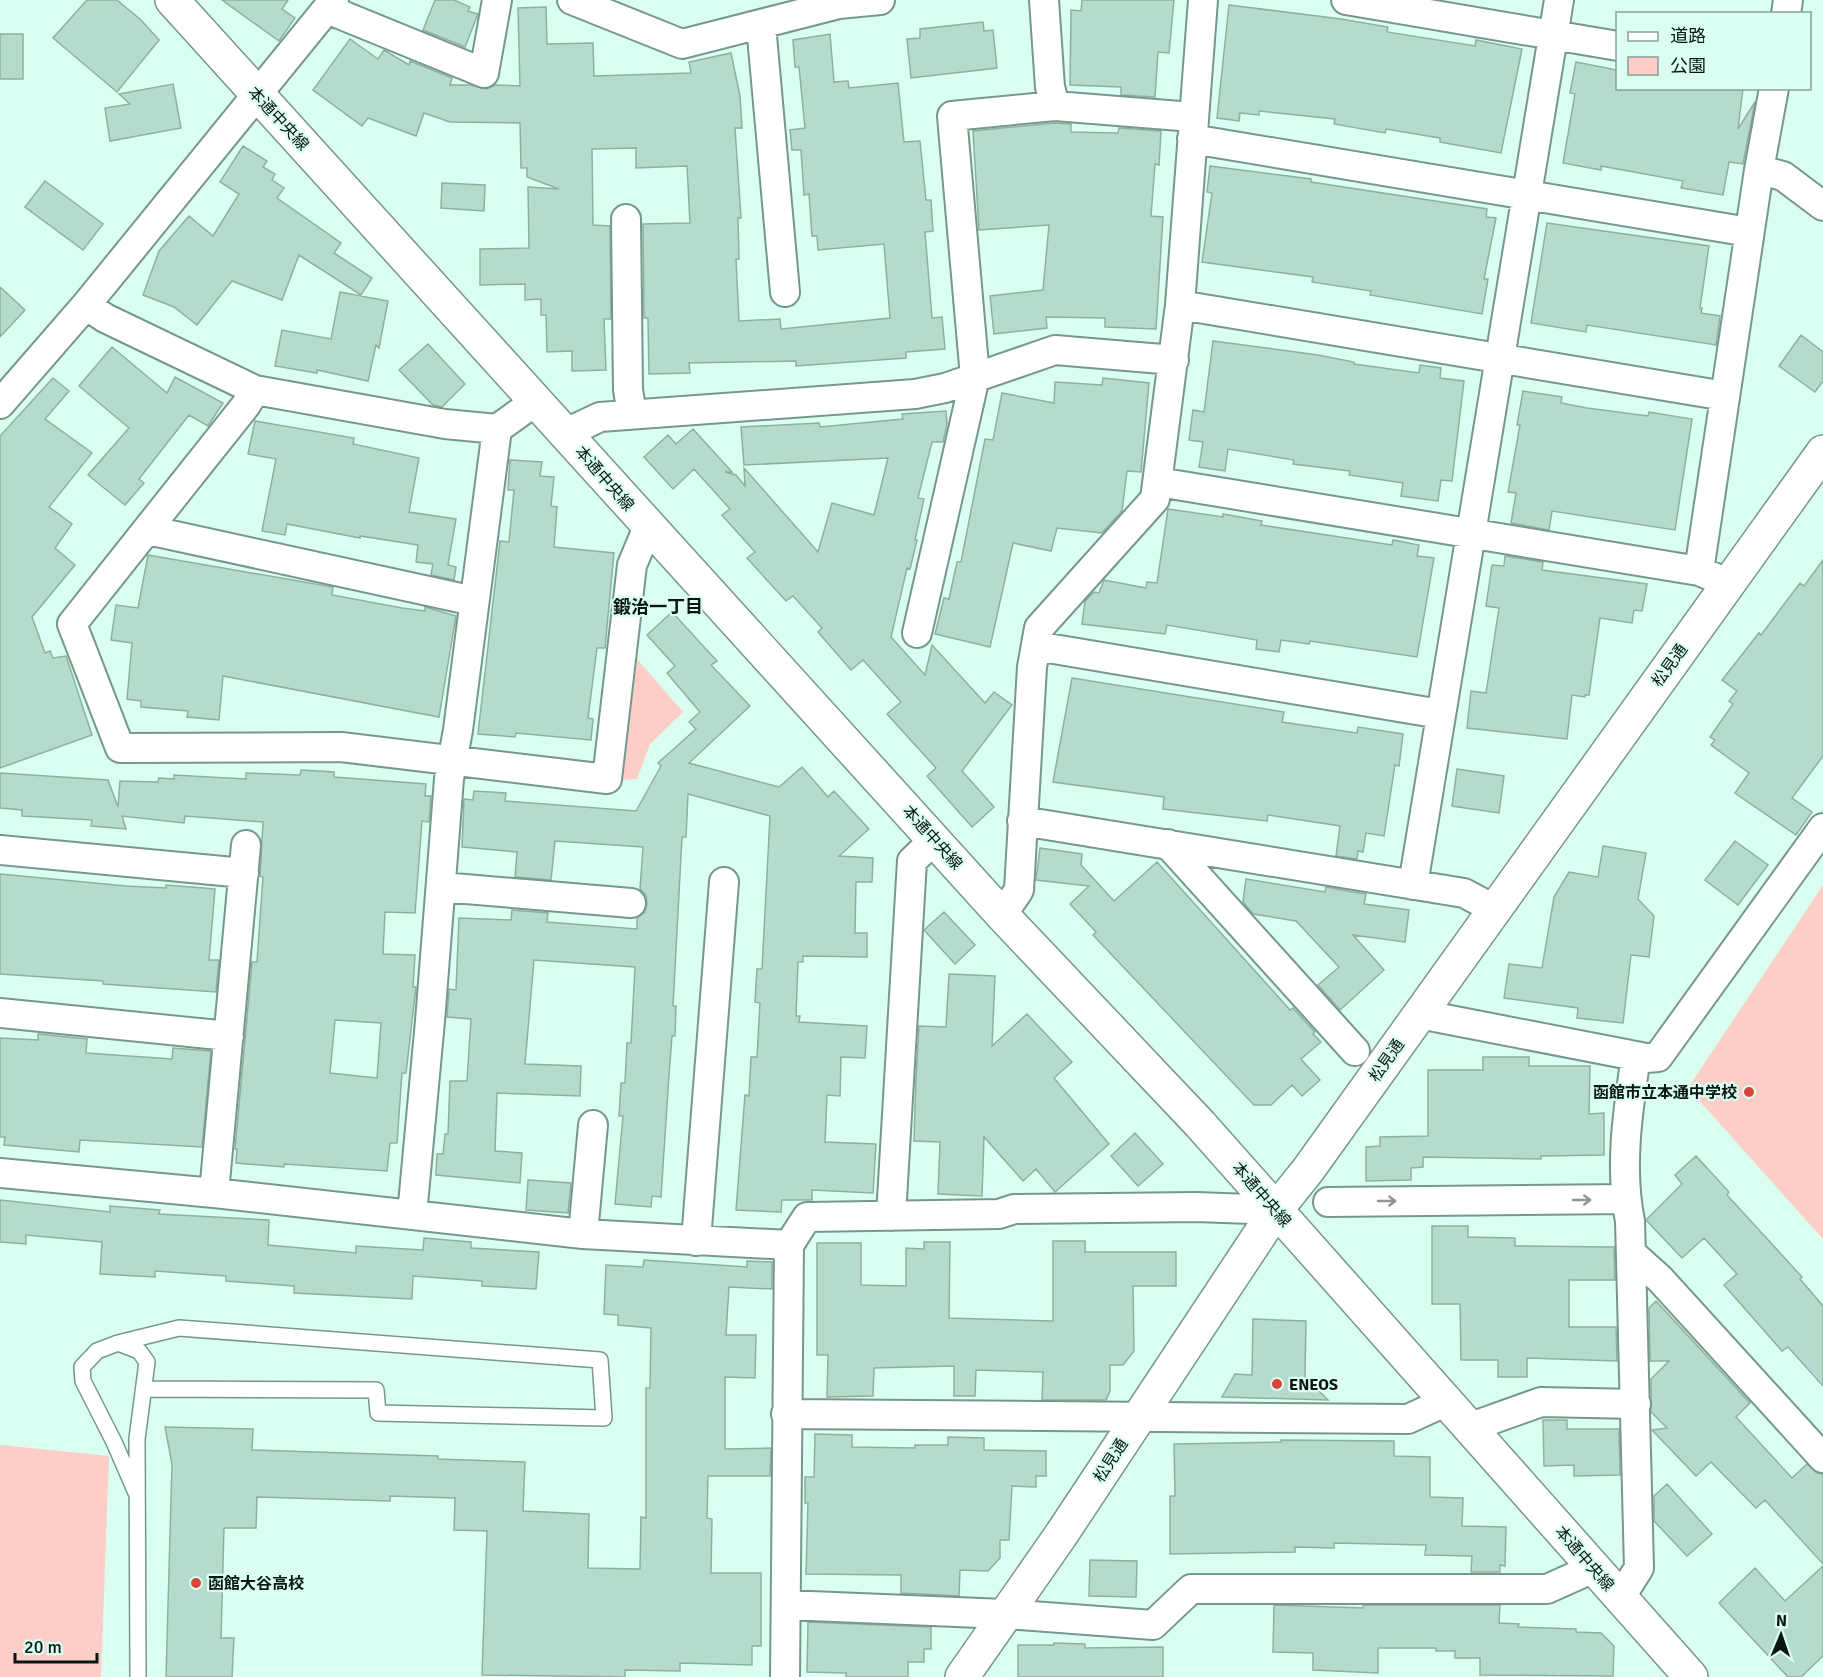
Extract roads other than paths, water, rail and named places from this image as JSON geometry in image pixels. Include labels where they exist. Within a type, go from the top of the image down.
[{"type":"street","name":"本通中央線","points":[[172,0],[1002,915],[1200,1124],[1444,1402],[1471,1427],[1620,1598],[1679,1673]]},
{"type":"street","points":[[0,404],[86,305],[331,4],[484,73],[498,0]]},
{"type":"street","points":[[572,0],[682,44],[838,4],[880,0]]},
{"type":"street","points":[[1044,0],[1050,87],[1055,106]]},
{"type":"street","points":[[1002,915],[1018,890],[1039,628],[1155,499],[1180,305],[1203,0]]},
{"type":"street","points":[[1346,0],[1616,46]]},
{"type":"street","points":[[1413,885],[1469,534],[1560,0]]},
{"type":"street","points":[[761,25],[785,292]]},
{"type":"street","points":[[1158,483],[1714,577],[1725,396],[1749,232],[1774,90]]},
{"type":"street","points":[[917,633],[970,410],[975,377],[952,116],[1055,106],[1193,128],[1527,195],[1749,232]]},
{"type":"street","points":[[1759,170],[1783,176],[1823,206]]},
{"type":"street","points":[[626,219],[628,390],[632,414]]},
{"type":"street","points":[[86,305],[105,318],[255,390],[445,423],[497,429],[536,401]]},
{"type":"street","points":[[1180,305],[1725,396]]},
{"type":"street","points":[[566,433],[600,417],[915,394],[945,388],[1055,350],[1173,360]]},
{"type":"street","points":[[255,390],[148,530],[72,624],[120,747],[341,747],[607,779],[632,565],[648,527]]},
{"type":"street","points":[[412,1215],[452,760],[497,429]]},
{"type":"street","name":"松見通","points":[[962,1677],[1276,1210],[1308,1170],[1494,909],[1714,577],[1823,452]]},
{"type":"street","points":[[148,530],[474,601]]},
{"type":"street","points":[[1036,646],[1440,714]]},
{"type":"street","points":[[1022,821],[1464,893],[1494,909]]},
{"type":"street","points":[[1419,1014],[1636,1056],[1658,1057],[1823,828]]},
{"type":"street","points":[[891,1216],[912,861],[935,839]]},
{"type":"street","points":[[1168,844],[1355,1051]]},
{"type":"street","points":[[214,1193],[246,845]]},
{"type":"street","points":[[0,850],[244,873]]},
{"type":"street","points":[[696,1241],[724,882]]},
{"type":"street","points":[[441,887],[631,903]]},
{"type":"street","points":[[0,1013],[229,1036]]},
{"type":"street","points":[[1620,1598],[1639,1568],[1630,1221],[1626,1199],[1627,1116],[1636,1056]]},
{"type":"street","points":[[583,1234],[593,1125]]},
{"type":"street","points":[[0,1173],[214,1193],[583,1234],[789,1245]]},
{"type":"street","points":[[1328,1202],[1626,1199]]},
{"type":"street","points":[[785,1677],[789,1245],[807,1217],[999,1214],[1014,1209],[1196,1207],[1276,1210]]},
{"type":"street","points":[[1631,1253],[1660,1279],[1823,1458]]},
{"type":"street","points":[[786,1414],[1408,1419],[1444,1402]]},
{"type":"street","points":[[1471,1427],[1541,1402],[1636,1404]]},
{"type":"street","points":[[786,1605],[1005,1614],[1153,1625],[1191,1589],[1547,1589],[1593,1568]]},
{"type":"lane","points":[[137,1495],[114,1442],[83,1381],[82,1367],[97,1351],[118,1342],[179,1328],[600,1360],[604,1418],[378,1413],[376,1390],[144,1389]]},
{"type":"lane","points":[[118,1342],[139,1351],[147,1362],[137,1439],[138,1677]]},
{"type":"place","name":"函館市立本通中学校","points":[[1749,1092]]},
{"type":"place","name":"ENEOS","points":[[1277,1384]]},
{"type":"place","name":"函館大谷高校","points":[[196,1583]]},
{"type":"district","name":"鍛治一丁目","points":[[658,607]]}]
